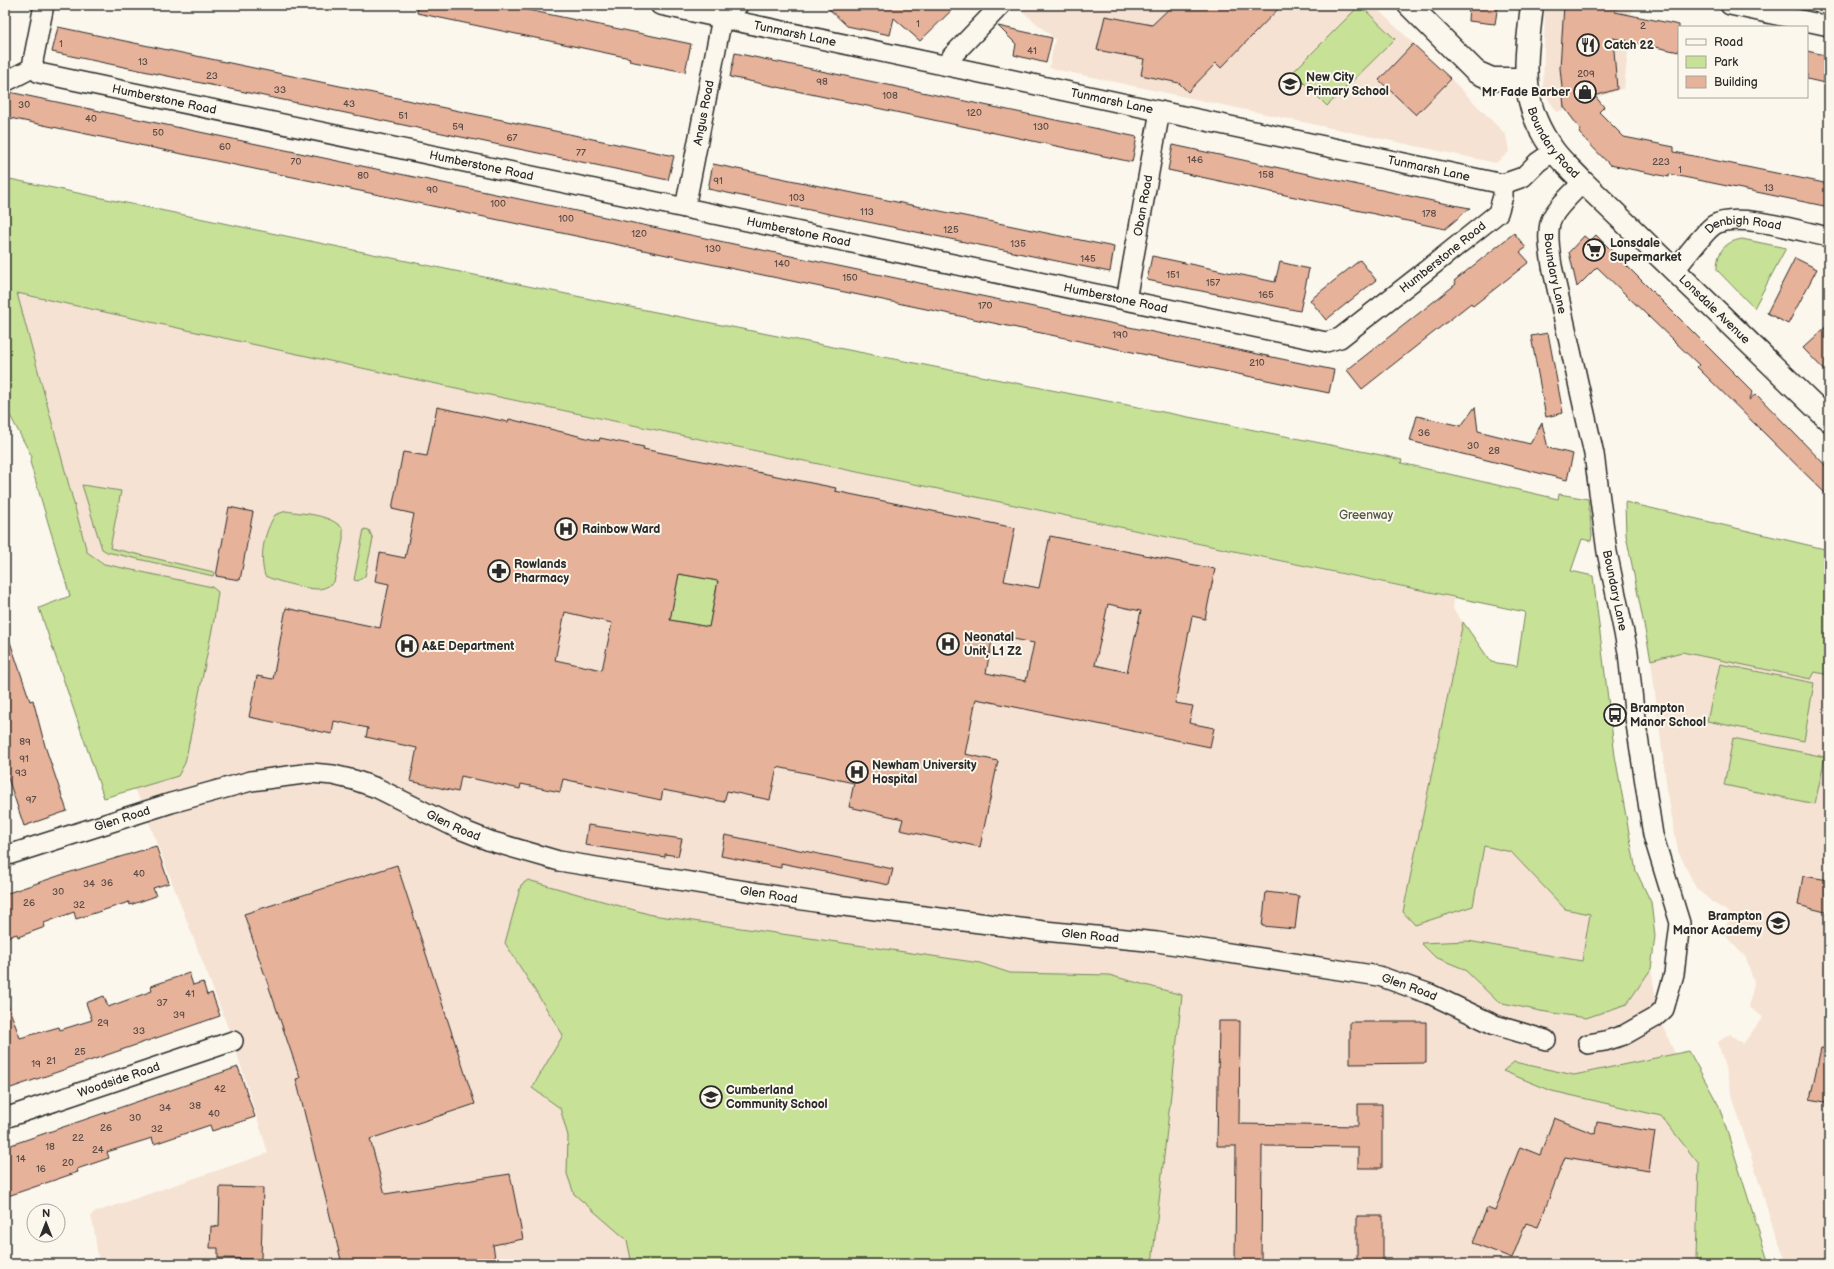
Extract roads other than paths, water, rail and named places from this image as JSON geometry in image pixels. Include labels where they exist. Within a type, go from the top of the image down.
[{"type":"street","points":[[5,82],[34,67],[33,61],[44,5]]},
{"type":"street","name":"Tunmarsh Lane","points":[[660,5],[731,14],[949,66],[1503,184]]},
{"type":"street","points":[[949,66],[952,56],[1001,5]]},
{"type":"street","points":[[1409,5],[1476,72],[1492,79],[1525,78]]},
{"type":"street","name":"Boundary Road","points":[[1532,5],[1525,78],[1532,110],[1537,124],[1554,151],[1583,182]]},
{"type":"street","points":[[1730,5],[1829,26]]},
{"type":"street","name":"Angus Road","points":[[686,208],[731,14]]},
{"type":"street","name":"Humberstone Road","points":[[34,67],[39,73],[1326,342],[1340,338],[1423,274],[1498,212],[1503,196],[1503,184]]},
{"type":"street","name":"Oban Road","points":[[1126,300],[1160,111]]},
{"type":"street","points":[[1503,184],[1523,177],[1538,162],[1554,151]]},
{"type":"street","name":"Lonsdale Avenue","points":[[1583,182],[1829,420]]},
{"type":"street","name":"Boundary Lane","points":[[1583,182],[1563,203],[1550,221],[1548,237],[1553,273],[1594,454],[1604,536],[1628,652],[1636,725],[1653,835],[1680,923],[1674,974],[1664,1010],[1654,1018],[1624,1035],[1605,1041],[1588,1044]]},
{"type":"street","name":"Denbigh Road","points":[[1675,270],[1714,225],[1739,219],[1829,237]]},
{"type":"street","name":"Glen Road","points":[[6,851],[244,783],[285,775],[311,773],[333,775],[377,788],[457,828],[490,841],[559,861],[828,904],[1044,931],[1158,942],[1379,976],[1430,994],[1496,1025],[1546,1040]]},
{"type":"street","name":"Woodside Road","points":[[5,1118],[233,1041]]},
{"type":"place","name":"Catch 22","points":[[1588,45]]},
{"type":"place","name":"New City Primary School","points":[[1290,84]]},
{"type":"place","name":"Mr Fade Barber","points":[[1585,92]]},
{"type":"place","name":"Lonsdale Supermarket","points":[[1594,250]]},
{"type":"place","name":"Rainbow Ward","points":[[566,529]]},
{"type":"place","name":"Rowlands Pharmacy","points":[[499,571]]},
{"type":"place","name":"Neonatal Unit, L1 Z2","points":[[948,644]]},
{"type":"place","name":"A&E Department","points":[[407,646]]},
{"type":"place","name":"Brampton Manor School","points":[[1615,715]]},
{"type":"place","name":"Newham University Hospital","points":[[857,772]]},
{"type":"place","name":"Brampton Manor Academy","points":[[1778,923]]},
{"type":"place","name":"Cumberland Community School","points":[[711,1097]]},
{"type":"park label","name":"Greenway","points":[[1366,515]]}]
